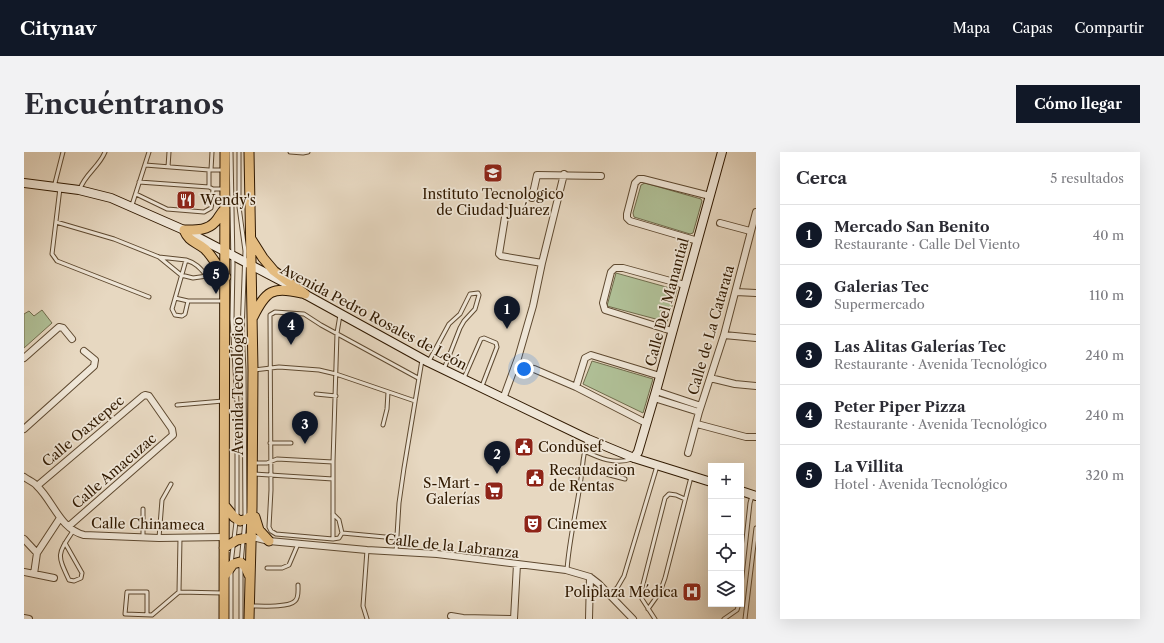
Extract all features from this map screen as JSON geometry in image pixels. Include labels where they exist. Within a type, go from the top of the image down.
[{"type":"main road","name":"Avenida Tecnológico","points":[[224,619],[225,279],[229,254],[225,210],[226,152]]},
{"type":"main road","points":[[245,152],[249,166]]},
{"type":"main road","name":"Avenida Tecnológico","points":[[249,152],[250,238],[247,263],[252,318],[252,474],[242,538],[249,576],[249,619]]},
{"type":"main road","name":"Calle Del Manantial","points":[[634,458],[638,452],[655,395],[722,152]]},
{"type":"main road","name":"Avenida Pedro Rosales de León","points":[[24,183],[101,194],[131,206],[184,230],[341,313],[425,360],[482,389],[588,439],[634,458],[708,481]]},
{"type":"main road","points":[[225,210],[219,214],[217,220],[209,227],[202,230],[184,230],[187,238],[208,252],[225,279]]},
{"type":"main road","points":[[250,238],[263,258],[274,271],[305,294]]},
{"type":"main road","points":[[252,318],[260,303],[271,292],[287,290],[305,294]]},
{"type":"main road","points":[[744,492],[754,495]]},
{"type":"main road","points":[[224,506],[246,515],[269,541]]},
{"type":"main road","points":[[224,537],[242,538]]},
{"type":"main road","points":[[224,548],[242,538]]},
{"type":"main road","points":[[224,575],[231,565],[236,562],[245,566],[249,576]]},
{"type":"street","points":[[532,198],[537,175],[564,174],[601,176]]},
{"type":"street","points":[[503,399],[518,358],[534,306],[542,263],[564,174]]},
{"type":"street","points":[[698,241],[630,222],[626,216],[635,183],[639,179],[643,178],[710,196]]},
{"type":"street","points":[[506,211],[499,252],[501,256],[542,263]]},
{"type":"street","name":"Calle de La Catarata","points":[[688,454],[700,409],[724,335],[756,212]]},
{"type":"street","points":[[720,223],[750,231]]},
{"type":"street","points":[[672,331],[605,310],[603,302],[611,272],[615,268],[623,268],[685,285]]},
{"type":"street","points":[[736,292],[756,293]]},
{"type":"street","points":[[24,358],[59,327],[63,328],[72,339]]},
{"type":"street","points":[[724,335],[756,338]]},
{"type":"street","points":[[24,429],[96,364],[95,360],[84,350]]},
{"type":"street","points":[[576,387],[586,358],[591,355],[660,376]]},
{"type":"street","points":[[534,369],[576,387],[646,423]]},
{"type":"street","points":[[710,378],[735,384],[756,386]]},
{"type":"street","name":"Calle Oaxtepec","points":[[37,486],[145,395]]},
{"type":"street","name":"Calle Amacuzac","points":[[71,529],[173,435],[172,429],[150,396],[145,395]]},
{"type":"street","points":[[655,395],[700,409]]},
{"type":"street","points":[[697,424],[746,437],[756,437]]},
{"type":"street","name":"Calle Chinameca","points":[[24,477],[37,486],[60,518],[71,529],[84,535],[143,538],[224,537]]},
{"type":"street","name":"Calle Amacuzac","points":[[38,553],[60,518]]},
{"type":"street","name":"Calle de la Labranza","points":[[242,538],[367,550],[437,554],[566,570],[590,577],[599,584],[633,619]]},
{"type":"street","points":[[24,539],[38,553],[34,574]]},
{"type":"street","points":[[451,616],[463,618],[514,619],[517,564]]},
{"type":"street","points":[[24,572],[54,578]]},
{"type":"street","points":[[589,619],[590,577]]},
{"type":"street","points":[[24,618],[29,619]]},
{"type":"lane","points":[[63,152],[57,187],[56,222],[52,254],[56,261],[149,297]]},
{"type":"lane","points":[[79,190],[82,182],[101,161],[105,152]]},
{"type":"lane","points":[[131,206],[149,152]]},
{"type":"lane","points":[[168,167],[169,152]]},
{"type":"lane","points":[[136,194],[167,209],[204,212],[211,208],[212,203],[210,170],[212,152]]},
{"type":"lane","points":[[232,152],[229,254],[237,403],[238,499],[246,515]]},
{"type":"lane","points":[[239,152],[239,207],[247,263],[242,299],[246,515],[242,538],[241,619]]},
{"type":"lane","points":[[290,152],[308,152]]},
{"type":"lane","points":[[145,165],[226,170]]},
{"type":"lane","points":[[139,182],[225,189]]},
{"type":"lane","points":[[56,222],[114,239],[159,257],[193,262],[199,266],[206,276]]},
{"type":"lane","points":[[159,257],[181,275],[193,278],[206,276],[225,279]]},
{"type":"lane","points":[[186,260],[174,298],[172,309],[175,315],[182,316],[185,314],[188,301]]},
{"type":"lane","points":[[396,552],[396,538],[404,468],[418,378],[425,360],[449,324],[458,317],[470,294],[479,294],[475,309],[464,321],[450,350],[444,370]]},
{"type":"lane","points":[[174,298],[188,301],[225,301]]},
{"type":"lane","points":[[334,514],[340,520],[342,533],[339,538],[333,539],[276,534],[271,531],[269,527],[271,490],[270,315],[275,312],[301,313],[418,378]]},
{"type":"lane","points":[[333,539],[333,462],[337,333],[341,313]]},
{"type":"lane","points":[[458,317],[464,321]]},
{"type":"lane","points":[[464,380],[481,340],[484,338],[496,343],[497,347],[482,389]]},
{"type":"lane","points":[[253,370],[286,368],[319,370],[336,374],[415,401]]},
{"type":"lane","points":[[383,425],[387,409],[388,392]]},
{"type":"lane","points":[[316,394],[336,396]]},
{"type":"lane","points":[[177,405],[225,401]]},
{"type":"lane","points":[[566,570],[583,468],[584,451],[588,439]]},
{"type":"lane","points":[[270,443],[291,443]]},
{"type":"lane","points":[[584,451],[598,458],[610,461],[621,462],[634,458]]},
{"type":"lane","points":[[252,463],[267,463],[277,459],[333,462]]},
{"type":"lane","points":[[609,595],[617,588],[624,576],[657,466]]},
{"type":"lane","points":[[583,468],[626,479]]},
{"type":"lane","points":[[252,474],[333,479]]},
{"type":"lane","points":[[648,609],[660,592],[665,578],[691,476]]},
{"type":"lane","points":[[159,538],[162,500],[170,484]]},
{"type":"lane","points":[[655,619],[642,599],[642,588],[665,498],[669,494],[673,494],[685,499]]},
{"type":"lane","points":[[743,571],[750,503],[754,495]]},
{"type":"lane","points":[[143,509],[143,538]]},
{"type":"lane","points":[[745,619],[756,528]]},
{"type":"lane","points":[[65,543],[82,573],[81,578],[74,581],[69,580],[60,561],[61,549],[71,529]]},
{"type":"lane","points":[[342,533],[396,538]]},
{"type":"lane","points":[[179,592],[180,538]]},
{"type":"lane","points":[[231,619],[231,565],[242,538]]},
{"type":"lane","points":[[267,568],[282,568],[289,565],[298,544]]},
{"type":"lane","points":[[367,550],[363,606],[367,619]]},
{"type":"lane","points":[[249,606],[280,606],[295,601],[297,599],[298,585]]},
{"type":"lane","points":[[147,615],[147,592],[126,592],[126,614],[147,615],[152,615],[179,592],[224,593]]},
{"type":"lane","points":[[724,619],[737,610],[738,607]]},
{"type":"lane","points":[[730,619],[731,615]]},
{"type":"green space","points":[[645,183],[701,199],[702,201],[693,233],[690,234],[634,217],[633,213],[641,185]]},
{"type":"green space","points":[[616,273],[677,290],[667,322],[607,306]]},
{"type":"green space","points":[[42,310],[52,323],[24,348],[24,314],[29,311],[34,316]]},
{"type":"green space","points":[[592,361],[653,379],[643,413],[583,384]]},
{"type":"place","name":"Instituto Tecnologico de Ciudad Juárez","points":[[493,173]]},
{"type":"place","name":"Wendy's","points":[[186,200]]},
{"type":"place","name":"La Villita","points":[[216,294]]},
{"type":"place","name":"Mercado San Benito","points":[[507,329]]},
{"type":"place","name":"Peter Piper Pizza","points":[[291,345]]},
{"type":"place","name":"Las Alitas Galerías Tec","points":[[305,444]]},
{"type":"place","name":"Condusef","points":[[524,447]]},
{"type":"place","name":"Galerias Tec","points":[[497,474]]},
{"type":"place","name":"Recaudacion de Rentas","points":[[535,478]]},
{"type":"place","name":"S-Mart - Galerías","points":[[494,491]]},
{"type":"place","name":"Cinemex","points":[[533,524]]},
{"type":"place","name":"Poliplaza Médica","points":[[692,592]]}]
